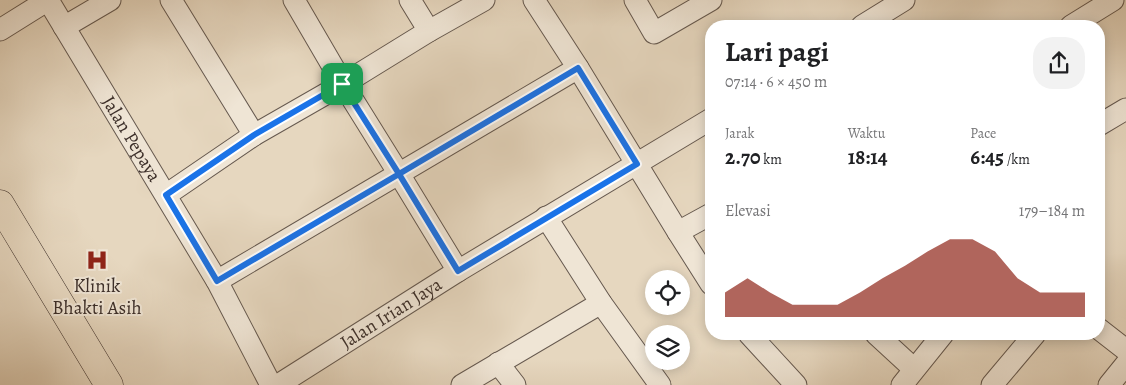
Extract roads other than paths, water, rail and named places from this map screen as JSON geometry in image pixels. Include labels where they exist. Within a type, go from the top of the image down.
[{"type":"highway","points":[[0,204],[109,385]]},
{"type":"street","points":[[0,30],[48,0]]},
{"type":"street","name":"Jalan Pepaya","points":[[48,0],[217,281],[271,385]]},
{"type":"street","points":[[64,27],[110,0]]},
{"type":"street","points":[[171,0],[254,135]]},
{"type":"street","points":[[294,0],[342,84],[458,271]]},
{"type":"street","points":[[410,0],[429,31]]},
{"type":"street","points":[[166,195],[254,135],[484,0]]},
{"type":"street","points":[[534,0],[705,275]]},
{"type":"street","points":[[635,0],[654,33],[711,0]]},
{"type":"street","points":[[872,20],[904,0]]},
{"type":"street","points":[[1081,20],[1113,0]]},
{"type":"street","points":[[217,281],[578,68]]},
{"type":"street","points":[[1105,121],[1126,109]]},
{"type":"street","name":"Jalan Irian Jaya","points":[[278,385],[458,271],[705,123]]},
{"type":"street","points":[[546,217],[601,303],[660,385]]},
{"type":"street","points":[[678,232],[705,217]]},
{"type":"street","points":[[462,385],[601,303]]},
{"type":"street","points":[[1105,334],[1126,350]]},
{"type":"street","points":[[755,340],[796,385]]},
{"type":"street","points":[[880,340],[908,377],[938,340]]},
{"type":"street","points":[[992,385],[1030,340]]},
{"type":"street","points":[[498,363],[515,385]]},
{"type":"street","points":[[1109,385],[1126,364]]},
{"type":"place","name":"Klinik Bhakti Asih","points":[[97,260]]}]
